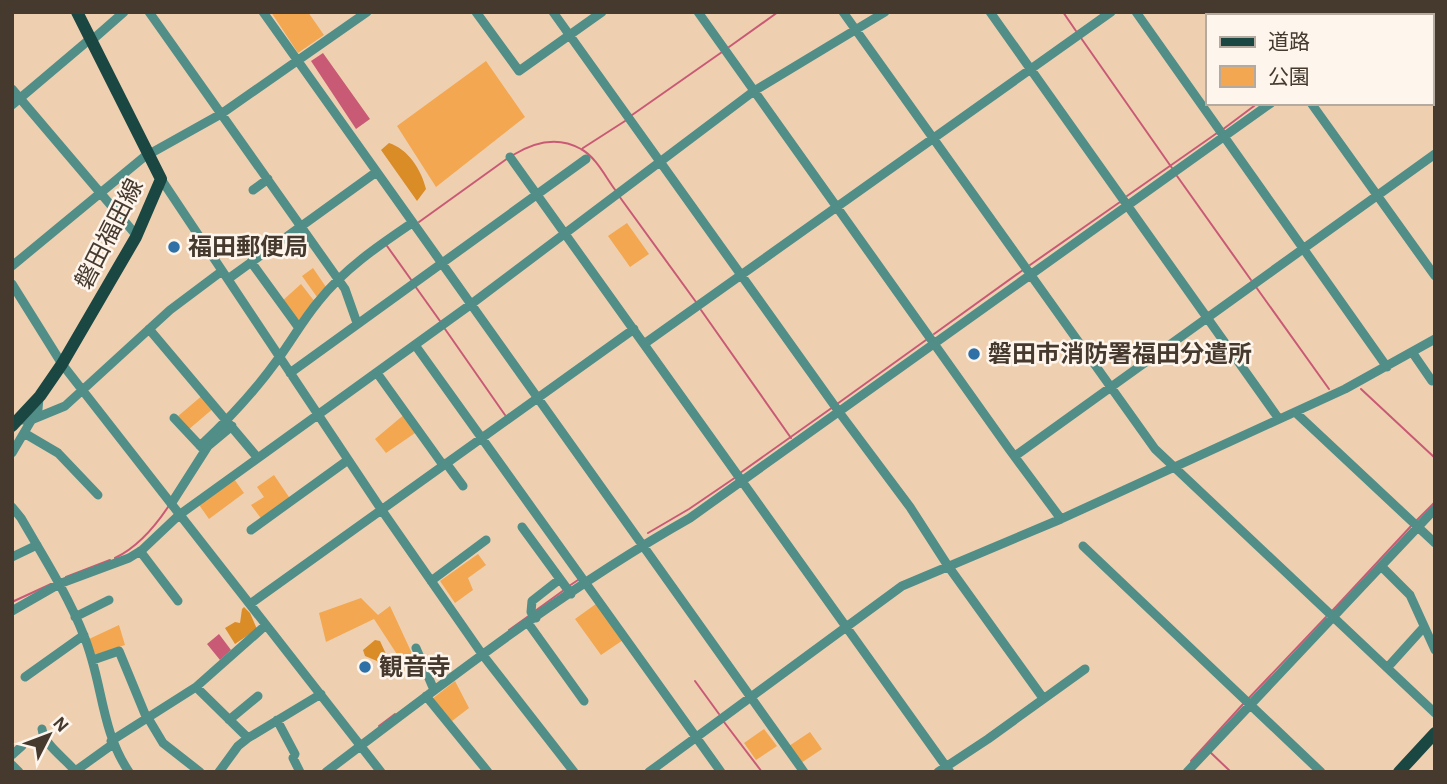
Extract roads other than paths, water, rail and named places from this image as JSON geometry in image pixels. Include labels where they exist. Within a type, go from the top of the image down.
[{"type":"main road","name":"磐田福田線","points":[[21,425],[62,364],[136,236],[161,179],[77,12]]},
{"type":"main road","points":[[1399,772],[1435,733]]},
{"type":"street","points":[[12,105],[124,12]]},
{"type":"street","points":[[149,12],[345,289],[357,323]]},
{"type":"street","points":[[262,12],[804,772]]},
{"type":"street","points":[[12,266],[149,154],[221,114],[368,12]]},
{"type":"street","points":[[476,12],[519,71],[602,12]]},
{"type":"street","points":[[553,12],[910,507],[948,566],[1043,698]]},
{"type":"street","points":[[698,12],[1061,519]]},
{"type":"street","points":[[843,12],[1145,438],[1435,713]]},
{"type":"street","points":[[12,611],[59,584],[114,565],[140,551],[179,515],[470,305],[754,91],[885,12]]},
{"type":"street","points":[[990,12],[1279,419]]},
{"type":"street","points":[[645,344],[1111,12]]},
{"type":"street","points":[[1136,12],[1387,366]]},
{"type":"street","points":[[12,89],[136,236]]},
{"type":"street","points":[[584,701],[532,618],[532,601],[566,586],[586,583],[690,517],[1268,105]]},
{"type":"street","points":[[1312,105],[1435,276]]},
{"type":"street","points":[[1015,456],[1435,154]]},
{"type":"street","points":[[510,157],[742,480],[945,770],[1085,669]]},
{"type":"street","points":[[290,373],[586,159]]},
{"type":"street","points":[[12,453],[21,425],[65,406],[170,310],[251,262],[375,173]]},
{"type":"street","points":[[161,179],[430,581],[482,654],[574,772]]},
{"type":"street","points":[[253,190],[268,179]]},
{"type":"street","points":[[171,504],[202,449],[230,423],[338,279],[412,223]]},
{"type":"street","points":[[251,262],[299,328]]},
{"type":"street","points":[[12,284],[62,364],[382,772]]},
{"type":"street","points":[[149,329],[257,457]]},
{"type":"street","points":[[250,604],[634,329]]},
{"type":"street","points":[[649,772],[902,586],[1061,519],[1345,389],[1435,339]]},
{"type":"street","points":[[415,345],[721,772]]},
{"type":"street","points":[[1412,352],[1432,382]]},
{"type":"street","points":[[377,373],[463,486]]},
{"type":"street","points":[[1295,412],[1435,543]]},
{"type":"street","points":[[174,418],[202,449]]},
{"type":"street","points":[[21,425],[58,453],[98,495]]},
{"type":"street","points":[[251,530],[348,460]]},
{"type":"street","points":[[12,507],[59,584],[84,635],[93,660],[112,743],[129,772]]},
{"type":"street","points":[[1187,772],[1435,509]]},
{"type":"street","points":[[522,527],[566,586]]},
{"type":"street","points":[[430,581],[486,540]]},
{"type":"street","points":[[12,557],[37,545]]},
{"type":"street","points":[[1083,546],[1321,772]]},
{"type":"street","points":[[140,551],[178,601]]},
{"type":"street","points":[[1381,566],[1410,595],[1435,650]]},
{"type":"street","points":[[326,772],[430,689],[532,618],[566,586]]},
{"type":"street","points":[[75,617],[109,600]]},
{"type":"street","points":[[42,729],[43,735],[75,771],[196,687],[266,625]]},
{"type":"street","points":[[1387,668],[1424,626]]},
{"type":"street","points":[[25,677],[84,635]]},
{"type":"street","points":[[416,648],[430,689],[488,772]]},
{"type":"street","points":[[93,660],[119,651],[148,719],[163,743],[200,772]]},
{"type":"street","points":[[196,687],[248,738]]},
{"type":"street","points":[[219,772],[238,746],[248,738],[321,694]]},
{"type":"street","points":[[229,720],[258,696]]},
{"type":"street","points":[[277,720],[295,754],[293,758],[300,772]]},
{"type":"street","points":[[12,755],[22,746]]},
{"type":"street","points":[[12,765],[19,772]]},
{"type":"waterway","points":[[729,47],[778,12]]},
{"type":"waterway","points":[[1063,12],[1076,31]]},
{"type":"waterway","points":[[1081,38],[1172,168]]},
{"type":"waterway","points":[[632,115],[722,52]]},
{"type":"waterway","points":[[1222,130],[1255,105]]},
{"type":"waterway","points":[[583,148],[625,121]]},
{"type":"waterway","points":[[1127,196],[1217,133]]},
{"type":"waterway","points":[[513,155],[546,142],[572,145],[591,157],[616,191]]},
{"type":"waterway","points":[[419,222],[508,158]]},
{"type":"waterway","points":[[1177,176],[1251,280]]},
{"type":"waterway","points":[[619,196],[696,302]]},
{"type":"waterway","points":[[1030,265],[1120,202]]},
{"type":"waterway","points":[[387,246],[412,281]]},
{"type":"waterway","points":[[934,334],[1023,270]]},
{"type":"waterway","points":[[415,286],[440,321]]},
{"type":"waterway","points":[[1256,287],[1329,389]]},
{"type":"waterway","points":[[701,310],[791,438]]},
{"type":"waterway","points":[[445,329],[505,415]]},
{"type":"waterway","points":[[837,404],[926,340]]},
{"type":"waterway","points":[[1361,389],[1435,458]]},
{"type":"waterway","points":[[740,473],[833,407]]},
{"type":"waterway","points":[[648,533],[736,477]]},
{"type":"waterway","points":[[1416,521],[1435,502]]},
{"type":"waterway","points":[[115,558],[145,536],[168,507]]},
{"type":"waterway","points":[[1332,611],[1412,525]]},
{"type":"waterway","points":[[66,577],[110,560]]},
{"type":"waterway","points":[[569,586],[578,580]]},
{"type":"waterway","points":[[12,602],[51,584]]},
{"type":"waterway","points":[[535,611],[564,590]]},
{"type":"waterway","points":[[509,630],[530,615]]},
{"type":"waterway","points":[[1248,699],[1326,617]]},
{"type":"waterway","points":[[695,681],[719,714]]},
{"type":"waterway","points":[[1191,761],[1244,703]]},
{"type":"waterway","points":[[379,726],[395,714]]},
{"type":"waterway","points":[[724,722],[762,772]]},
{"type":"waterway","points":[[1210,752],[1231,772]]},
{"type":"place","name":"福田郵便局","points":[[174,247]]},
{"type":"place","name":"磐田市消防署福田分遣所","points":[[974,354]]},
{"type":"place","name":"観音寺","points":[[365,667]]}]
